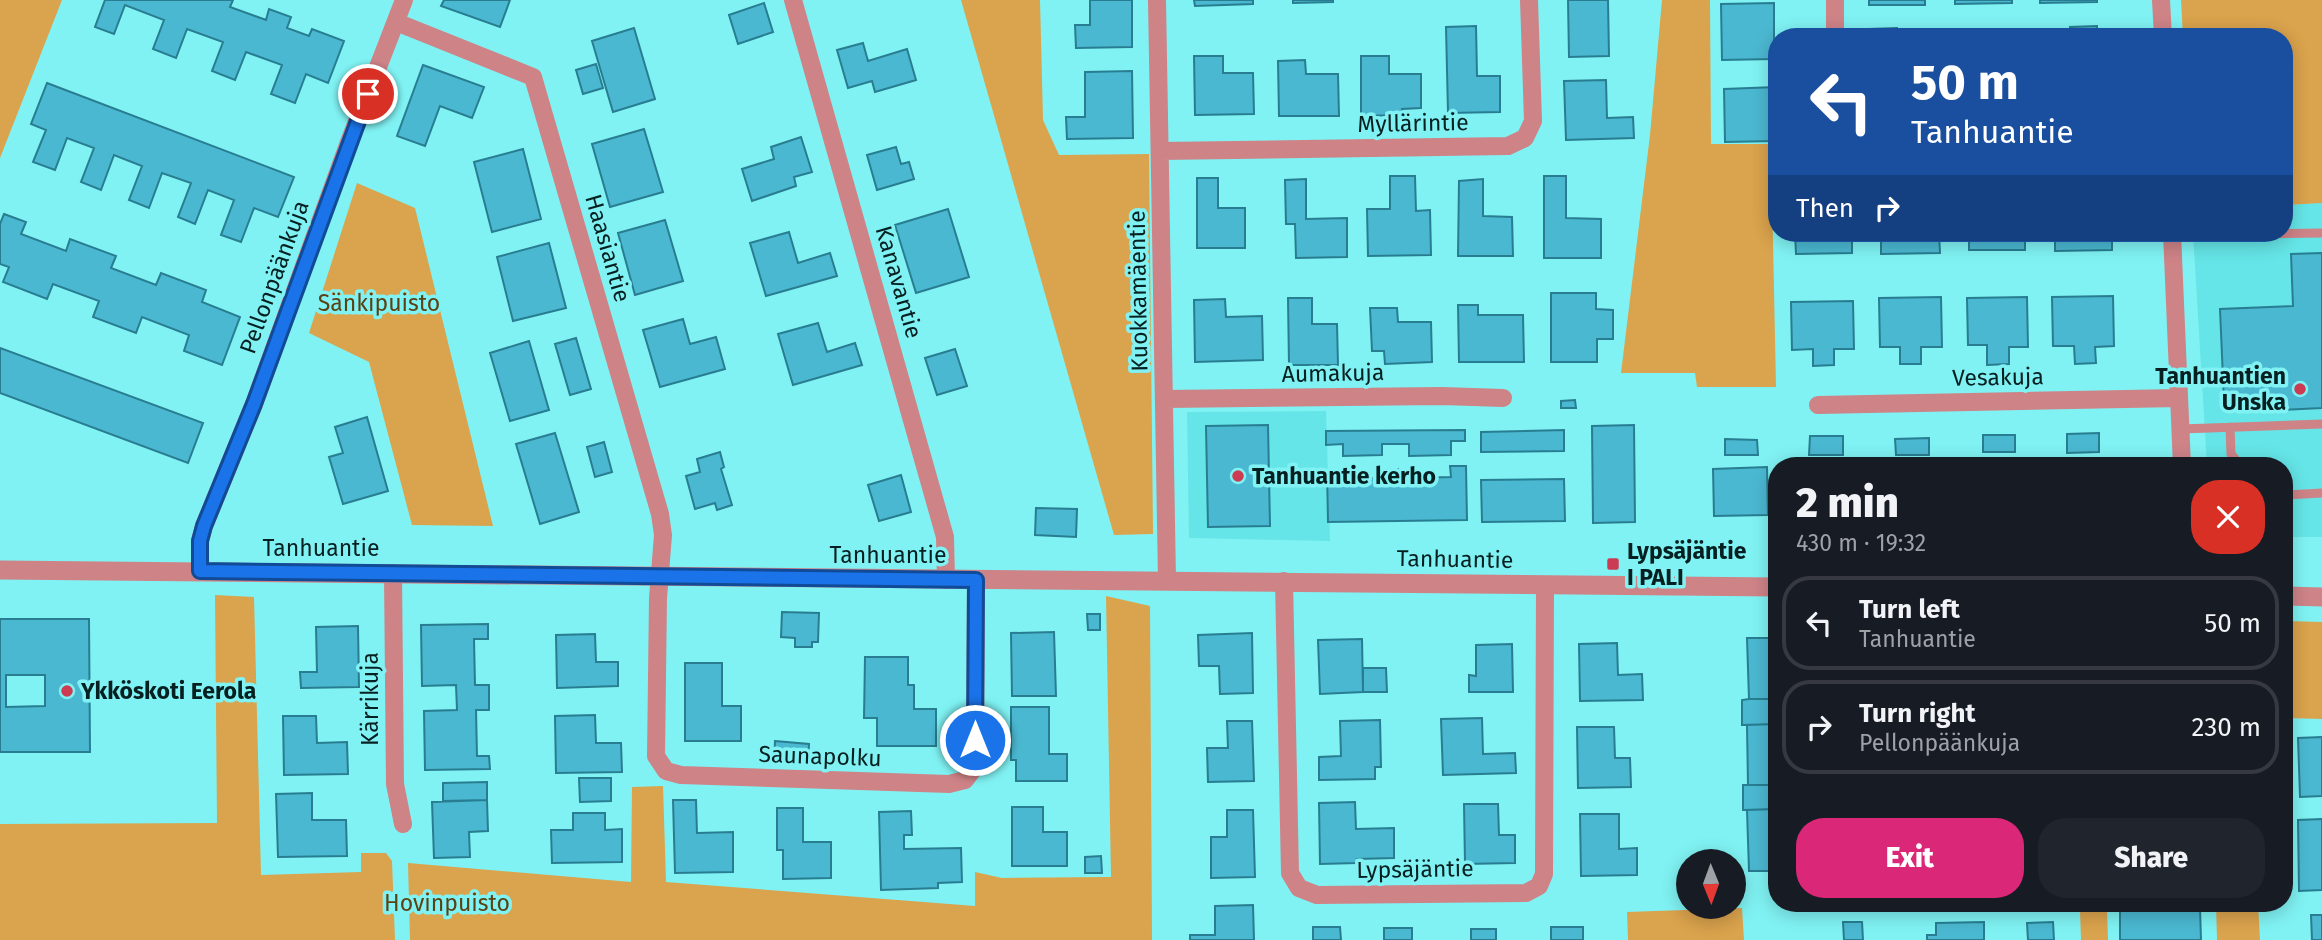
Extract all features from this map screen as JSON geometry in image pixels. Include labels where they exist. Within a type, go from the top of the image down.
[{"type":"street","name":"Pellonpäänkuja","points":[[200,571],[200,541],[204,526],[254,404],[349,142],[404,0]]},
{"type":"street","name":"Kanavantie","points":[[793,0],[945,537],[946,580]]},
{"type":"street","name":"Kuokkamäentie","points":[[1157,0],[1167,580]]},
{"type":"street","name":"Myllärintie","points":[[1160,151],[1508,146],[1525,138],[1533,121],[1529,0]]},
{"type":"street","points":[[1835,0],[1835,28]]},
{"type":"street","points":[[2161,0],[2163,28]]},
{"type":"street","name":"Haasiantie","points":[[396,22],[533,77],[660,514],[663,535],[659,577]]},
{"type":"street","points":[[2172,242],[2182,457]]},
{"type":"street","name":"Aumakuja","points":[[1164,399],[1442,396],[1503,398]]},
{"type":"street","name":"Vesakuja","points":[[1818,405],[2179,398]]},
{"type":"street","name":"Tanhuantie","points":[[0,570],[1768,587]]},
{"type":"street","name":"Kärrikuja","points":[[393,573],[395,784],[402,824]]},
{"type":"street","name":"Saunapolku","points":[[659,577],[656,755],[666,771],[681,775],[949,785],[965,780],[975,767],[976,580]]},
{"type":"street","name":"Lypsäjäntie","points":[[1284,581],[1290,873],[1299,887],[1317,895],[1526,893],[1539,886],[1544,874],[1545,584]]},
{"type":"street","points":[[2293,596],[2322,597]]},
{"type":"lane","points":[[2293,233],[2322,233]]},
{"type":"lane","points":[[2181,429],[2322,424]]},
{"type":"lane","points":[[2230,428],[2231,454],[2234,457]]},
{"type":"lane","points":[[2293,495],[2322,494]]},
{"type":"shaded area","points":[[2322,203],[2322,537],[2293,537],[2293,457],[2207,457],[2194,242],[2293,242],[2293,205]]},
{"type":"shaded area","points":[[1326,411],[1330,541],[1189,538],[1187,412]]},
{"type":"green space","points":[[0,0],[62,0],[0,158]]},
{"type":"green space","points":[[961,0],[1040,0],[1043,120],[1059,155],[1149,154],[1153,534],[1114,535]]},
{"type":"green space","points":[[1662,0],[1710,0],[1711,144],[1768,144],[1768,242],[1773,242],[1776,387],[1697,387],[1695,373],[1621,373],[1650,135]]},
{"type":"green space","points":[[2181,0],[2322,0],[2322,203],[2293,205],[2293,28],[2183,28]]},
{"type":"green space","name":"Sänkipuisto","points":[[357,183],[415,208],[493,526],[412,525],[369,362],[309,333]]},
{"type":"green space","points":[[215,595],[254,597],[261,875],[361,872],[361,853],[386,853],[392,861],[395,940],[0,940],[0,824],[217,823]]},
{"type":"green space","name":"Hovinpuisto","points":[[1106,596],[1150,606],[1152,940],[410,940],[408,863],[631,882],[632,787],[663,786],[666,882],[975,906],[975,872],[1002,878],[1111,877]]},
{"type":"green space","points":[[2293,621],[2322,622],[2322,719],[2293,718]]},
{"type":"green space","points":[[1676,910],[1676,919],[1743,919],[1744,940],[1628,940],[1627,912]]},
{"type":"green space","points":[[2080,912],[2107,912],[2108,940],[2081,940]]},
{"type":"green space","points":[[2216,912],[2258,912],[2260,940],[2217,940]]},
{"type":"building","points":[[105,0],[233,0],[230,7],[266,20],[269,9],[291,17],[287,28],[309,36],[312,29],[344,41],[328,83],[306,74],[295,103],[271,94],[282,65],[246,52],[235,80],[212,71],[223,42],[187,29],[176,58],[153,49],[164,20],[125,5],[114,34],[95,27]]},
{"type":"building","points":[[444,0],[510,0],[500,27],[441,6]]},
{"type":"building","points":[[1090,0],[1132,0],[1132,47],[1076,48],[1075,25],[1090,25]]},
{"type":"building","points":[[1194,0],[1253,0],[1253,4],[1195,6]]},
{"type":"building","points":[[1293,0],[1333,0],[1333,2],[1293,3]]},
{"type":"building","points":[[1568,0],[1608,0],[1609,56],[1569,57]]},
{"type":"building","points":[[1869,0],[1925,0],[1925,5],[1869,5]]},
{"type":"building","points":[[1955,0],[2012,0],[2012,3],[1955,4]]},
{"type":"building","points":[[2040,0],[2097,0],[2097,2],[2040,3]]},
{"type":"building","points":[[764,3],[773,32],[738,44],[729,15]]},
{"type":"building","points":[[1774,3],[1774,28],[1768,28],[1768,59],[1722,60],[1721,4]]},
{"type":"building","points":[[1476,26],[1477,76],[1500,76],[1500,112],[1448,113],[1446,27]]},
{"type":"building","points":[[2097,26],[2097,28],[2070,28]]},
{"type":"building","points":[[634,28],[655,99],[613,112],[592,41]]},
{"type":"building","points":[[863,43],[868,61],[907,49],[916,80],[875,92],[872,81],[848,88],[837,50]]},
{"type":"building","points":[[1194,56],[1223,56],[1223,73],[1253,73],[1254,114],[1195,115]]},
{"type":"building","points":[[1361,56],[1389,56],[1389,74],[1421,74],[1421,108],[1402,109],[1403,115],[1361,116]]},
{"type":"building","points":[[1305,60],[1306,74],[1338,74],[1339,116],[1279,116],[1278,61]]},
{"type":"building","points":[[596,64],[603,88],[583,94],[576,70]]},
{"type":"building","points":[[423,65],[484,87],[472,118],[440,106],[425,146],[397,136]]},
{"type":"building","points":[[1132,71],[1133,138],[1067,139],[1066,117],[1085,117],[1085,72]]},
{"type":"building","points":[[1606,80],[1607,118],[1633,117],[1634,138],[1566,140],[1564,81]]},
{"type":"building","points":[[47,83],[294,177],[278,217],[254,208],[241,242],[221,235],[234,200],[208,190],[195,224],[178,217],[191,183],[162,173],[149,208],[129,200],[142,166],[114,155],[101,190],[81,182],[94,148],[67,138],[55,170],[33,162],[46,130],[31,124]]},
{"type":"building","points":[[1768,87],[1768,141],[1725,142],[1724,89]]},
{"type":"building","points":[[644,129],[663,192],[610,207],[592,144]]},
{"type":"building","points":[[801,137],[812,172],[794,177],[796,186],[752,201],[742,169],[774,159],[771,147]]},
{"type":"building","points":[[896,147],[901,164],[909,162],[914,179],[877,190],[867,155]]},
{"type":"building","points":[[523,149],[541,219],[492,232],[474,162]]},
{"type":"building","points":[[1390,176],[1415,176],[1416,211],[1430,210],[1431,255],[1368,256],[1367,209],[1390,209]]},
{"type":"building","points":[[1544,176],[1566,176],[1566,218],[1601,219],[1601,258],[1544,258]]},
{"type":"building","points":[[1197,178],[1218,178],[1218,208],[1245,208],[1245,248],[1197,248]]},
{"type":"building","points":[[1306,179],[1306,219],[1347,218],[1347,257],[1296,258],[1295,224],[1286,224],[1285,180]]},
{"type":"building","points":[[1483,179],[1483,216],[1512,217],[1513,256],[1458,256],[1459,181]]},
{"type":"building","points":[[948,209],[969,277],[916,293],[895,225]]},
{"type":"building","points":[[4,214],[26,222],[21,234],[66,251],[70,239],[116,256],[111,268],[156,285],[161,273],[206,290],[202,302],[240,317],[222,365],[184,351],[189,335],[142,317],[136,333],[93,317],[99,301],[53,284],[47,299],[3,282],[9,267],[0,264],[0,224]]},
{"type":"building","points":[[665,220],[683,281],[635,295],[618,233]]},
{"type":"building","points":[[789,232],[798,263],[830,253],[837,276],[766,296],[750,243]]},
{"type":"building","points":[[1795,242],[1852,242],[1852,253],[1796,254]]},
{"type":"building","points":[[1881,242],[1939,242],[1940,253],[1881,254]]},
{"type":"building","points":[[1969,242],[2025,242],[2025,250],[1969,250]]},
{"type":"building","points":[[2055,242],[2112,242],[2112,250],[2055,251]]},
{"type":"building","points":[[549,243],[566,308],[513,321],[497,257]]},
{"type":"building","points":[[2322,253],[2322,408],[2281,410],[2281,400],[2224,402],[2220,309],[2293,306],[2291,254]]},
{"type":"building","points":[[1551,293],[1596,293],[1596,309],[1613,310],[1613,339],[1597,339],[1597,362],[1551,362]]},
{"type":"building","points":[[2113,296],[2114,346],[2095,347],[2096,363],[2075,364],[2074,346],[2053,346],[2052,297]]},
{"type":"building","points":[[1941,297],[1942,347],[1921,347],[1921,364],[1900,364],[1900,347],[1880,347],[1879,298]]},
{"type":"building","points":[[2027,297],[2028,347],[2009,347],[2009,364],[1987,365],[1987,345],[1968,345],[1967,298]]},
{"type":"building","points":[[1288,298],[1312,298],[1312,324],[1337,324],[1338,365],[1289,365]]},
{"type":"building","points":[[1225,299],[1226,317],[1262,316],[1263,360],[1195,362],[1194,300]]},
{"type":"building","points":[[1853,301],[1854,349],[1834,349],[1834,365],[1813,366],[1813,349],[1792,350],[1791,302]]},
{"type":"building","points":[[1458,305],[1478,305],[1478,315],[1523,315],[1524,362],[1459,362]]},
{"type":"building","points":[[1370,308],[1397,308],[1398,322],[1431,322],[1432,362],[1385,364],[1384,351],[1372,351]]},
{"type":"building","points":[[683,319],[690,344],[716,337],[725,369],[660,387],[643,330]]},
{"type":"building","points":[[818,323],[827,352],[855,343],[862,365],[793,385],[778,334]]},
{"type":"building","points":[[576,338],[591,389],[570,395],[555,344]]},
{"type":"building","points":[[529,341],[549,410],[510,421],[490,353]]},
{"type":"building","points":[[0,348],[203,423],[188,463],[0,393]]},
{"type":"building","points":[[955,349],[967,386],[937,395],[925,358]]},
{"type":"building","points":[[1575,400],[1576,408],[1561,408],[1561,401]]},
{"type":"building","points":[[367,417],[388,491],[343,504],[329,457],[343,453],[335,427]]},
{"type":"building","name":"Tanhuantie kerho","points":[[1268,425],[1270,526],[1208,527],[1206,426]]},
{"type":"building","points":[[1634,425],[1635,522],[1593,523],[1592,426]]},
{"type":"building","points":[[1465,430],[1465,441],[1451,441],[1451,455],[1409,456],[1409,444],[1382,444],[1382,455],[1343,456],[1343,444],[1326,445],[1326,431]]},
{"type":"building","points":[[1564,430],[1564,451],[1481,452],[1481,432]]},
{"type":"building","points":[[555,433],[579,512],[540,524],[516,444]]},
{"type":"building","points":[[2099,433],[2099,452],[2067,453],[2067,434]]},
{"type":"building","points":[[1983,435],[2015,435],[2015,452],[1983,452]]},
{"type":"building","points":[[1810,436],[1843,436],[1843,455],[1809,455]]},
{"type":"building","points":[[1929,438],[1929,455],[1896,455],[1895,439]]},
{"type":"building","points":[[1725,439],[1757,440],[1758,455],[1725,455]]},
{"type":"building","points":[[604,442],[612,472],[595,477],[587,447]]},
{"type":"building","points":[[720,452],[724,467],[721,469],[732,505],[717,510],[715,503],[695,509],[686,476],[700,472],[697,459]]},
{"type":"building","points":[[1450,466],[1466,466],[1467,520],[1328,522],[1327,470],[1342,469],[1342,479],[1379,478],[1379,469],[1411,469],[1411,478],[1451,477]]},
{"type":"building","points":[[1767,467],[1768,515],[1714,516],[1713,469]]},
{"type":"building","points":[[901,475],[911,512],[879,521],[868,485]]},
{"type":"building","points":[[1564,479],[1565,521],[1482,522],[1481,480]]},
{"type":"building","points":[[1036,508],[1077,509],[1076,537],[1035,535]]},
{"type":"building","points":[[782,612],[819,613],[818,642],[812,642],[812,647],[795,647],[795,638],[781,637]]},
{"type":"building","points":[[1087,614],[1100,614],[1100,630],[1088,630]]},
{"type":"building","name":"Ykköskoti Eerola","points":[[0,619],[89,619],[90,752],[0,752]],"holes":[[[6,675],[45,675],[45,706],[6,707]]]},
{"type":"building","points":[[488,624],[488,639],[474,639],[475,685],[489,685],[489,710],[476,710],[477,756],[489,756],[490,769],[425,770],[424,711],[457,710],[456,685],[422,686],[421,625]]},
{"type":"building","points":[[358,626],[359,687],[301,688],[300,672],[317,672],[316,627]]},
{"type":"building","points":[[1054,632],[1056,696],[1012,696],[1011,633]]},
{"type":"building","points":[[1252,633],[1253,693],[1220,694],[1219,666],[1199,666],[1198,635]]},
{"type":"building","points":[[595,634],[596,662],[618,662],[618,686],[557,688],[556,635]]},
{"type":"building","points":[[1747,638],[1768,638],[1768,699],[1749,699]]},
{"type":"building","points":[[1362,639],[1363,692],[1320,694],[1318,640]]},
{"type":"building","points":[[1617,643],[1618,675],[1642,674],[1643,700],[1580,701],[1579,644]]},
{"type":"building","points":[[1512,644],[1513,692],[1469,692],[1469,675],[1476,676],[1476,645]]},
{"type":"building","points":[[865,657],[908,657],[908,685],[914,685],[914,709],[936,709],[936,746],[877,746],[877,718],[864,718]]},
{"type":"building","points":[[685,663],[722,663],[722,706],[741,706],[741,741],[685,741]]},
{"type":"building","points":[[1363,668],[1386,668],[1387,692],[1363,692]]},
{"type":"building","points":[[1768,699],[1768,724],[1742,725],[1742,700]]},
{"type":"building","points":[[1011,707],[1049,707],[1049,754],[1067,754],[1067,781],[1016,781],[1016,760],[1011,760]]},
{"type":"building","points":[[595,715],[596,743],[621,743],[622,772],[556,773],[555,716]]},
{"type":"building","points":[[283,716],[316,716],[317,743],[347,742],[348,774],[284,775]]},
{"type":"building","points":[[1482,718],[1483,754],[1515,753],[1516,773],[1443,775],[1441,719]]},
{"type":"building","points":[[1380,720],[1381,767],[1375,767],[1375,779],[1319,780],[1319,757],[1341,756],[1340,721]]},
{"type":"building","points":[[1227,721],[1252,721],[1254,781],[1208,782],[1207,748],[1228,748]]},
{"type":"building","points":[[1768,724],[1768,785],[1748,785],[1747,725]]},
{"type":"building","points":[[1577,727],[1614,727],[1615,758],[1630,758],[1631,787],[1578,788]]},
{"type":"building","points":[[2322,737],[2322,796],[2300,797],[2298,738]]},
{"type":"building","points":[[775,741],[809,744],[808,764],[774,762]]},
{"type":"building","points":[[579,778],[611,778],[611,801],[580,802]]},
{"type":"building","points":[[487,782],[487,800],[443,801],[443,783]]},
{"type":"building","points":[[1743,785],[1768,785],[1768,809],[1743,810]]},
{"type":"building","points":[[312,793],[312,820],[346,820],[347,856],[278,857],[276,794]]},
{"type":"building","points":[[487,800],[488,831],[469,832],[470,857],[434,858],[432,802]]},
{"type":"building","points":[[673,800],[696,800],[697,833],[733,832],[733,872],[675,873]]},
{"type":"building","points":[[1355,802],[1356,829],[1394,828],[1394,858],[1320,864],[1319,803]]},
{"type":"building","points":[[1464,804],[1498,804],[1499,835],[1515,835],[1515,863],[1465,864]]},
{"type":"building","points":[[1012,807],[1043,807],[1043,832],[1067,832],[1067,866],[1012,866]]},
{"type":"building","points":[[777,808],[803,808],[803,842],[831,842],[831,878],[783,879],[783,850],[777,850]]},
{"type":"building","points":[[1768,809],[1768,871],[1749,871],[1747,810]]},
{"type":"building","points":[[1227,810],[1253,810],[1255,877],[1211,878],[1211,837],[1227,837]]},
{"type":"building","points":[[911,811],[912,835],[904,835],[904,849],[961,848],[962,882],[938,883],[938,888],[881,890],[879,812]]},
{"type":"building","points":[[573,813],[605,813],[605,830],[622,829],[622,862],[552,863],[551,830],[573,830]]},
{"type":"building","points":[[1580,814],[1619,814],[1619,849],[1637,848],[1637,875],[1581,876]]},
{"type":"building","points":[[2322,819],[2322,890],[2299,891],[2298,820]]},
{"type":"building","points":[[1101,856],[1102,873],[1085,873],[1085,857]]},
{"type":"building","points":[[1253,905],[1254,940],[1190,940],[1190,935],[1215,935],[1215,906]]},
{"type":"building","points":[[2120,912],[2200,912],[2201,940],[2120,940]]},
{"type":"building","points":[[2311,915],[2322,915],[2322,940],[2312,940]]},
{"type":"building","points":[[1843,922],[1862,922],[1863,940],[1844,940]]},
{"type":"building","points":[[1984,922],[1984,940],[1927,940],[1927,935],[1936,935],[1936,923]]},
{"type":"building","points":[[2053,922],[2054,940],[2028,940],[2027,923]]},
{"type":"building","points":[[1313,927],[1340,927],[1341,940],[1313,940]]},
{"type":"building","points":[[1551,927],[1583,927],[1583,940],[1551,940]]},
{"type":"building","points":[[1384,928],[1412,928],[1412,940],[1384,940]]},
{"type":"building","points":[[1471,929],[1496,929],[1496,940],[1471,940]]},
{"type":"place","name":"Tanhuantien Unska","points":[[2300,389]]},
{"type":"place","name":"Tanhuantie kerho","points":[[1238,476]]},
{"type":"place","name":"Lypsäjäntie I PALI","points":[[1613,564]]},
{"type":"place","name":"Ykköskoti Eerola","points":[[67,691]]},
{"type":"route","points":[[368,94],[254,404],[204,526],[200,541],[200,571],[976,580],[975,740]]}]
